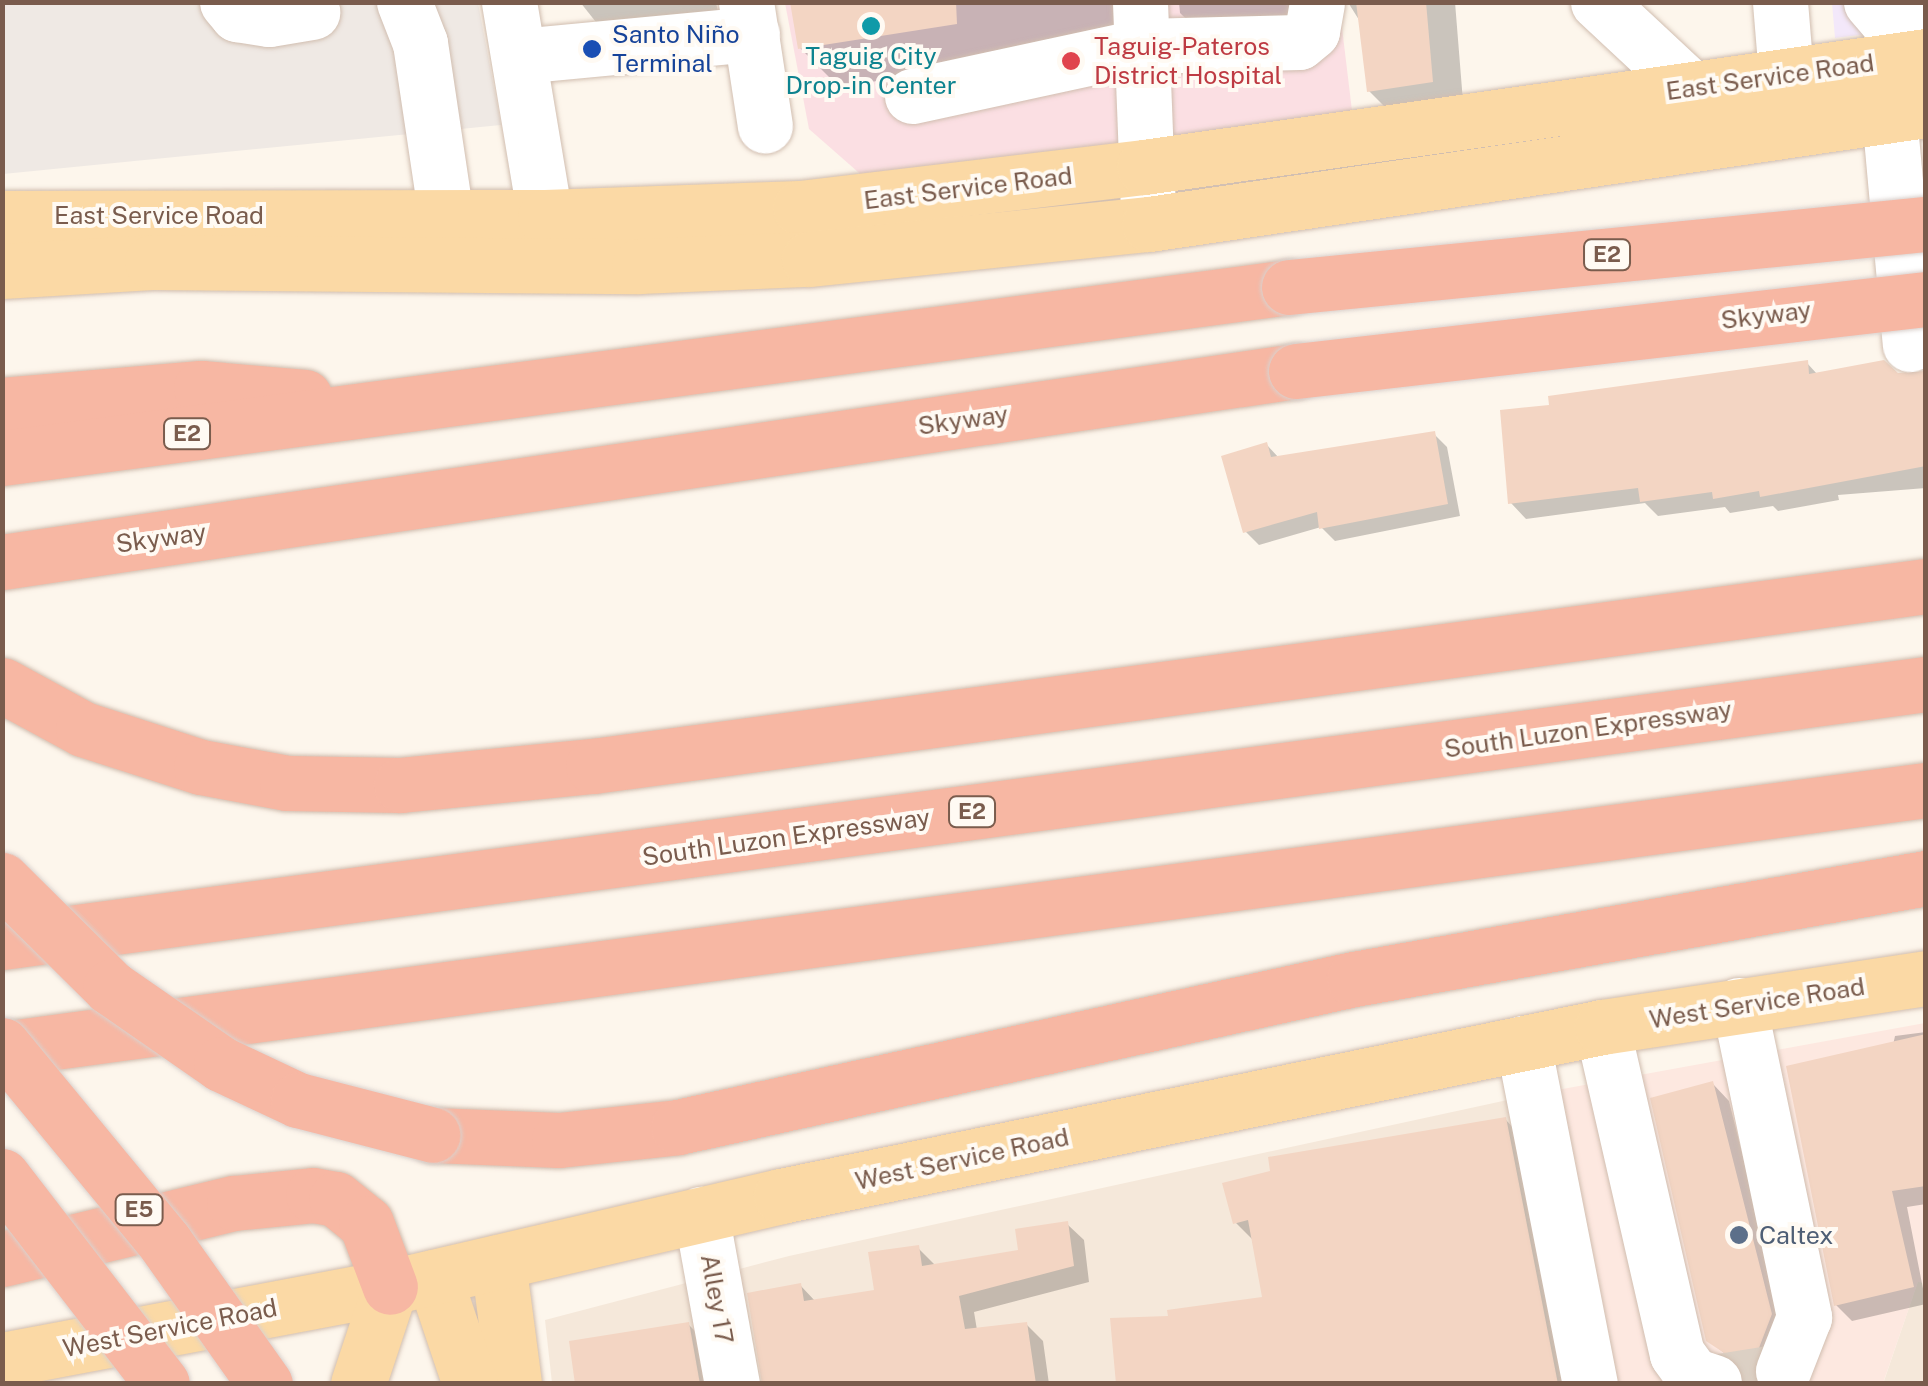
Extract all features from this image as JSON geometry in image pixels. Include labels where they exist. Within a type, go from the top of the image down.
[{"type":"highway","name":"E2","points":[[2,458],[1290,287],[1926,224]]},
{"type":"highway","name":"Skyway","points":[[2,562],[1296,371],[1918,321]]},
{"type":"highway","name":"E2","points":[[2,406],[201,388],[372,410]]},
{"type":"highway","points":[[2,684],[83,729],[188,764],[288,783],[401,785],[593,766],[1926,586]]},
{"type":"highway","name":"South Luzon Expressway","points":[[2,942],[1926,684]]},
{"type":"highway","points":[[2,1047],[1926,790]]},
{"type":"highway","points":[[2,880],[110,987],[190,1045],[298,1100],[434,1135],[560,1140],[678,1127],[1126,1026],[1590,932],[1926,878]]},
{"type":"highway","points":[[2,1074],[72,1040]]},
{"type":"highway","name":"E5","points":[[2,1047],[165,1243],[265,1384]]},
{"type":"highway","points":[[2,1176],[162,1384]]},
{"type":"highway","points":[[2,1259],[234,1203],[313,1195],[336,1200],[366,1223],[412,1282]]},
{"type":"main road","name":"East Service Road","points":[[2,218],[444,242],[546,217],[805,234],[1144,167],[1926,56]]},
{"type":"main road","name":"East Service Road","points":[[2,270],[444,242],[1149,224],[1907,112]]},
{"type":"main road","name":"West Service Road","points":[[2,1360],[87,1365],[701,1214],[1602,1027],[1926,978]]},
{"type":"main road","points":[[498,1262],[514,1384]]},
{"type":"main road","points":[[358,1384],[412,1282]]},
{"type":"main road","points":[[412,1282],[470,1384]]},
{"type":"street","points":[[227,2],[237,14],[269,19],[312,12]]},
{"type":"street","points":[[404,2],[420,43],[444,242]]},
{"type":"street","points":[[509,2],[546,217]]},
{"type":"street","points":[[912,96],[1141,24],[1299,42],[1312,31],[1318,2]]},
{"type":"street","points":[[1598,2],[1689,87]]},
{"type":"street","points":[[1780,2],[1786,75]]},
{"type":"street","points":[[1871,2],[1886,18],[1926,12]]},
{"type":"street","points":[[519,56],[749,18],[764,126]]},
{"type":"street","points":[[1141,24],[1149,224]]},
{"type":"street","points":[[1907,112],[1918,321]]},
{"type":"street","points":[[1739,1005],[1804,1317],[1783,1371]]},
{"type":"street","points":[[1602,1027],[1677,1354],[1692,1375],[1714,1382]]},
{"type":"street","points":[[1523,1043],[1590,1384]]},
{"type":"street","name":"Alley 17","points":[[701,1214],[732,1384]]},
{"type":"shaded area","points":[[3,3],[478,3],[501,125],[3,174]]},
{"type":"shaded area","name":"Taguig-Pateros District Hospital","points":[[785,3],[1339,3],[1353,119],[866,179],[809,129]]},
{"type":"shaded area","points":[[1832,3],[1925,3],[1925,27],[1835,38]]},
{"type":"shaded area","name":"Caltex","points":[[1925,1023],[1925,1283],[1918,1282],[1883,1383],[1599,1383],[1535,1094]]},
{"type":"shaded area","points":[[1535,1094],[1599,1383],[552,1383],[545,1320],[789,1256]]},
{"type":"shaded area","points":[[1918,1281],[1925,1283],[1925,1383],[1883,1384]]},
{"type":"building","name":"Taguig City Drop-in Center","points":[[790,2],[956,2],[957,24],[798,49]]},
{"type":"building","points":[[1356,2],[1426,2],[1433,82],[1367,92]]},
{"type":"building","points":[[1808,360],[1809,374],[1884,360],[1898,373],[1926,371],[1926,466],[1760,497],[1759,491],[1713,499],[1712,492],[1640,502],[1638,488],[1508,504],[1500,410],[1549,405],[1548,396]]},
{"type":"building","points":[[1435,431],[1448,504],[1319,529],[1317,512],[1243,533],[1221,456],[1267,442],[1271,457]]},
{"type":"building","points":[[1926,1034],[1926,1186],[1892,1191],[1914,1287],[1834,1306],[1786,1066]]},
{"type":"building","points":[[1713,1081],[1772,1314],[1754,1361],[1755,1384],[1744,1384],[1738,1362],[1706,1341],[1650,1098]]},
{"type":"building","points":[[1506,1117],[1558,1384],[1116,1384],[1110,1318],[1168,1316],[1167,1310],[1262,1297],[1248,1220],[1233,1224],[1222,1183],[1270,1171],[1268,1157]]},
{"type":"building","points":[[1068,1221],[1074,1266],[959,1296],[965,1329],[1027,1322],[1036,1384],[762,1384],[747,1293],[801,1283],[804,1301],[874,1290],[868,1252],[919,1245],[922,1266],[1018,1250],[1015,1229]]},
{"type":"building","points":[[689,1322],[700,1384],[575,1384],[569,1341]]},
{"type":"tunnel","points":[[1714,1382],[1783,1371]]},
{"type":"place","name":"Taguig City Drop-in Center","points":[[871,26]]},
{"type":"place","name":"Santo Niño Terminal","points":[[592,49]]},
{"type":"place","name":"Taguig-Pateros District Hospital","points":[[1071,61]]},
{"type":"place","name":"Caltex","points":[[1739,1235]]}]
